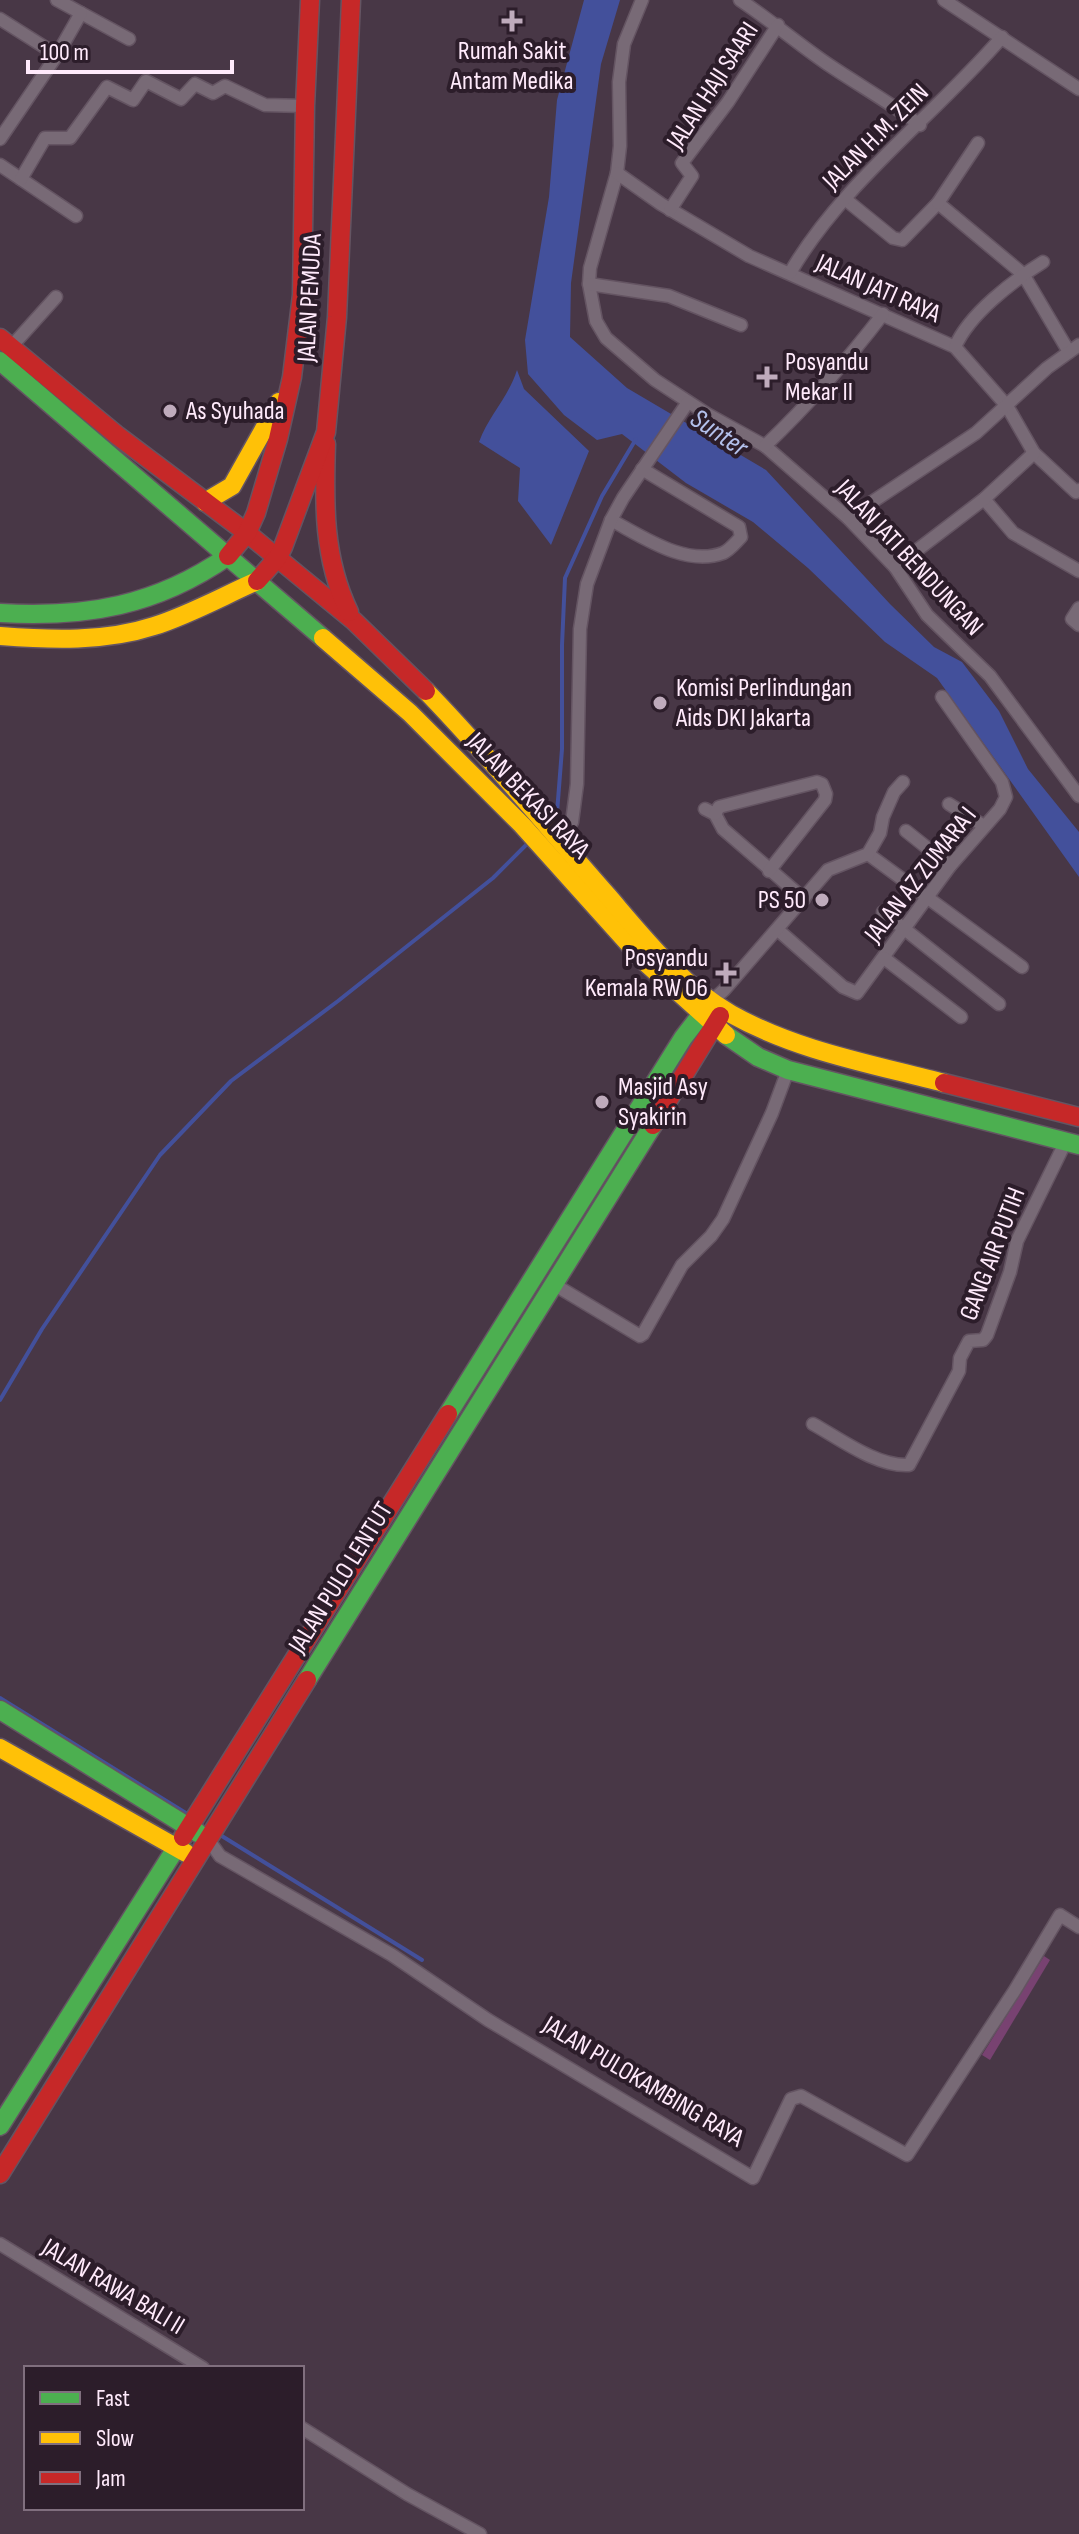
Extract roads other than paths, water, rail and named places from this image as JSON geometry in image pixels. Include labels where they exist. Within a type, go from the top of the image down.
[{"type":"main road","name":"JALAN PEMUDA","points":[[0,613],[71,614],[144,601],[209,571],[228,556],[247,533],[278,439],[292,377],[302,305],[310,0]]},
{"type":"main road","name":"JALAN PEMUDA","points":[[257,581],[278,557],[326,432],[337,317],[351,0]]},
{"type":"main road","name":"JALAN BEKASI RAYA","points":[[4,349],[228,556],[555,843],[645,962],[715,1008],[815,1050],[1079,1117]]},
{"type":"main road","points":[[205,502],[232,486],[292,377]]},
{"type":"main road","name":"JALAN BEKASI RAYA","points":[[61,401],[247,533],[354,621],[428,693],[513,784],[527,818]]},
{"type":"main road","points":[[326,432],[324,495],[331,571],[354,621]]},
{"type":"main road","points":[[0,636],[84,639],[155,626],[257,581]]},
{"type":"main road","points":[[144,601],[155,626]]},
{"type":"main road","name":"JALAN BEKASI RAYA","points":[[715,1008],[758,1057],[788,1070],[1072,1143]]},
{"type":"main road","name":"JALAN PULO LENTUT","points":[[0,2174],[555,1285],[715,1008]]},
{"type":"main road","name":"JALAN PULO LENTUT","points":[[0,2126],[683,1038],[715,1008]]},
{"type":"main road","name":"JALAN PULOKAMBING RAYA","points":[[0,1710],[213,1832]]},
{"type":"main road","points":[[0,1748],[196,1859]]},
{"type":"street","points":[[57,0],[129,39]]},
{"type":"street","name":"JALAN JATI BENDUNGAN","points":[[642,0],[624,44],[619,82],[620,146],[617,173],[590,268],[589,284],[596,321],[606,338],[655,380],[686,404],[765,446],[848,518],[895,567],[927,615],[990,676],[1079,796]]},
{"type":"street","points":[[740,0],[778,25],[825,63],[886,99],[920,125]]},
{"type":"street","points":[[944,0],[1079,89]]},
{"type":"street","points":[[0,139],[57,55],[81,13]]},
{"type":"street","points":[[0,19],[57,55]]},
{"type":"street","name":"JALAN HAJI SAARI","points":[[670,210],[692,176],[682,163],[728,102],[778,25]]},
{"type":"street","name":"JALAN H.M. ZEIN","points":[[790,273],[807,243],[845,199],[966,78],[1002,37]]},
{"type":"street","points":[[21,179],[45,138],[70,138],[107,87],[133,100],[146,81],[181,99],[195,84],[213,93],[225,86],[265,105],[305,106]]},
{"type":"street","points":[[845,199],[893,238],[902,240],[938,203],[978,143]]},
{"type":"street","points":[[0,165],[76,216]]},
{"type":"street","name":"JALAN JATI RAYA","points":[[617,173],[670,210],[749,256],[955,347],[1007,406],[1034,453],[1078,493]]},
{"type":"street","points":[[848,518],[976,433],[1047,368],[1074,349],[1023,274],[938,203]]},
{"type":"street","points":[[955,347],[977,316],[1023,274],[1043,262]]},
{"type":"street","points":[[589,284],[669,296],[741,325]]},
{"type":"street","points":[[4,349],[56,297]]},
{"type":"street","points":[[765,446],[835,374],[883,314]]},
{"type":"street","points":[[555,843],[572,822],[577,784],[580,629],[587,584],[611,520],[686,404]]},
{"type":"street","points":[[895,567],[984,499],[1034,453]]},
{"type":"street","points":[[611,520],[683,554],[704,557],[722,553],[741,537],[739,527],[644,466]]},
{"type":"street","points":[[984,499],[1013,533],[1079,571]]},
{"type":"street","points":[[1079,608],[1072,619],[1079,625]]},
{"type":"street","name":"JALAN AZ ZUMARA I","points":[[778,930],[831,977],[857,993],[950,866],[1000,809],[1006,794],[1002,782],[942,697]]},
{"type":"street","points":[[769,871],[825,800],[824,788],[817,782],[722,806],[710,812],[737,842],[769,871],[804,899]]},
{"type":"street","points":[[715,1008],[828,870],[868,854],[880,833],[894,792],[903,782]]},
{"type":"street","points":[[949,804],[984,826]]},
{"type":"street","points":[[906,831],[950,866]]},
{"type":"street","points":[[868,854],[1022,967]]},
{"type":"street","points":[[883,912],[999,1004]]},
{"type":"street","points":[[884,958],[961,1017]]},
{"type":"street","points":[[555,1285],[640,1336],[643,1334],[682,1265],[723,1219],[772,1113],[788,1070]]},
{"type":"street","name":"GANG AIR PUTIH","points":[[813,1424],[866,1453],[906,1466],[918,1450],[959,1371],[960,1358],[969,1341],[983,1340],[987,1335],[1010,1272],[1017,1241],[1072,1143]]},
{"type":"street","name":"JALAN PULOKAMBING RAYA","points":[[213,1832],[220,1856],[392,1955],[488,2020],[753,2178],[791,2099],[801,2096],[907,2155],[1060,1915],[1079,1927]]},
{"type":"street","points":[[196,1859],[220,1856]]},
{"type":"street","name":"JALAN RAWA BALI II","points":[[0,2244],[200,2366]]},
{"type":"street","points":[[304,2429],[407,2494],[480,2534]]},
{"type":"water","points":[[584,0],[620,0],[601,64],[571,283],[570,337],[627,388],[766,470],[890,604],[934,647],[962,662],[999,711],[1028,769],[1079,832],[1079,877],[937,678],[885,642],[808,568],[753,522],[686,483],[622,434],[597,440],[564,415],[528,374],[525,340],[549,197],[557,100]]},
{"type":"water","points":[[517,370],[524,389],[589,451],[551,545],[518,501],[520,468],[479,442]]},
{"type":"waterway","points":[[549,821],[557,813],[562,749],[565,578],[602,496],[636,439]]},
{"type":"waterway","points":[[0,1400],[42,1329],[160,1155],[231,1081],[493,878],[529,842]]},
{"type":"waterway","points":[[0,1698],[189,1815]]},
{"type":"waterway","points":[[217,1833],[422,1960]]},
{"type":"place","name":"Rumah Sakit Antam Medika","points":[[512,21]]},
{"type":"place","name":"Posyandu Mekar II","points":[[767,377]]},
{"type":"place","name":"As Syuhada","points":[[170,411]]},
{"type":"place","name":"Komisi Perlindungan Aids DKI Jakarta","points":[[660,703]]},
{"type":"place","name":"PS 50","points":[[822,900]]},
{"type":"place","name":"Posyandu Kemala RW 06","points":[[726,973]]},
{"type":"place","name":"Masjid Asy Syakirin","points":[[602,1102]]},
{"type":"water label","name":"Sunter","points":[[719,433]]}]
